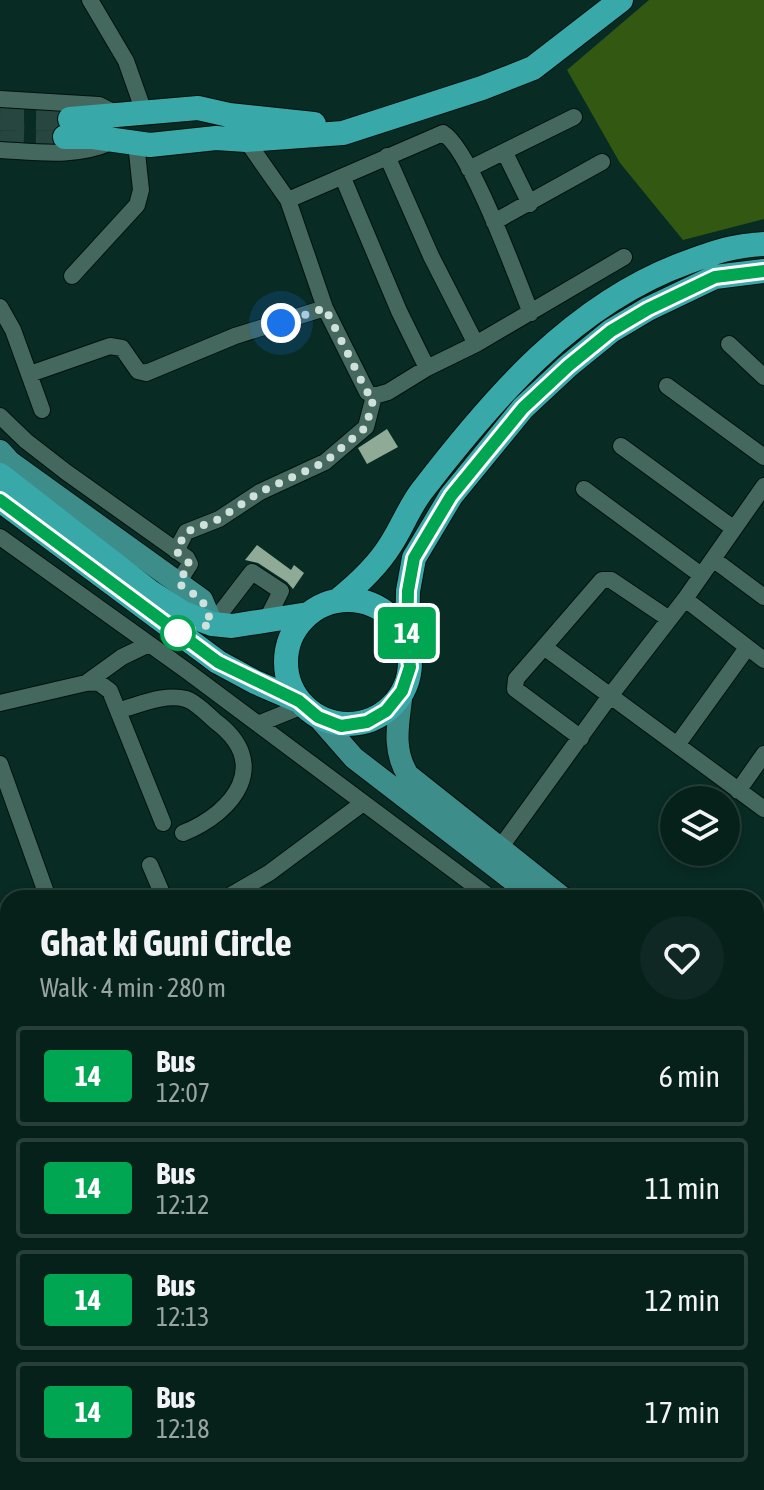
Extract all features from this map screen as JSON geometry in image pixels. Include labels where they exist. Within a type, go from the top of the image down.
[{"type":"highway","points":[[129,128],[150,145],[216,138],[246,140],[310,124],[348,119],[509,62],[556,36],[603,0]]},
{"type":"highway","points":[[67,128],[129,128],[198,108],[290,130],[343,133],[482,88],[533,68],[621,0]]},
{"type":"highway","points":[[216,138],[217,112]]},
{"type":"highway","points":[[337,601],[359,583],[390,547],[419,495],[493,402],[569,328],[651,275],[735,245],[764,244]]},
{"type":"highway","points":[[0,500],[218,662],[341,726],[367,722],[386,711],[402,691],[410,667],[408,591],[414,558],[451,496],[523,408],[611,331],[648,309],[715,277],[764,271]]},
{"type":"highway","points":[[0,475],[183,613],[212,624],[232,626],[308,614],[330,602],[354,600],[377,607],[396,622],[407,643]]},
{"type":"highway","points":[[307,708],[288,680],[286,656],[294,633],[308,614]]},
{"type":"main road","points":[[0,451],[21,470],[202,600],[212,624]]},
{"type":"main road","points":[[402,691],[396,748],[400,763],[408,775],[553,890]]},
{"type":"main road","points":[[307,708],[354,758],[526,890]]},
{"type":"street","points":[[72,276],[137,205],[141,190],[129,128],[126,61],[90,0]]},
{"type":"street","points":[[0,99],[99,105],[129,128]]},
{"type":"street","points":[[469,169],[574,117]]},
{"type":"street","points":[[0,150],[61,153],[97,148],[129,128]]},
{"type":"street","points":[[288,200],[443,133],[456,143],[469,169],[531,313]]},
{"type":"street","points":[[246,140],[288,200],[325,308],[367,392],[374,396],[388,392],[476,344],[624,257]]},
{"type":"street","points":[[505,153],[530,204]]},
{"type":"street","points":[[387,156],[431,256],[476,344]]},
{"type":"street","points":[[494,222],[602,162]]},
{"type":"street","points":[[343,178],[399,311],[427,368]]},
{"type":"street","points":[[0,307],[9,320],[42,410]]},
{"type":"street","points":[[30,374],[110,346],[122,348],[138,371],[146,373],[235,336],[325,308]]},
{"type":"street","points":[[729,344],[764,377]]},
{"type":"street","points":[[667,386],[764,457]]},
{"type":"street","points":[[176,551],[186,532],[219,519],[260,492],[325,462],[366,427],[374,396]]},
{"type":"street","points":[[0,416],[56,464],[190,564],[178,583]]},
{"type":"street","points":[[621,446],[733,528]]},
{"type":"street","points":[[500,848],[685,599],[764,486]]},
{"type":"street","points":[[584,489],[701,575]]},
{"type":"street","points":[[0,537],[480,890]]},
{"type":"street","points":[[713,559],[764,597]]},
{"type":"street","points":[[212,624],[252,572],[281,591],[266,621]]},
{"type":"street","points":[[581,738],[515,689],[516,679],[602,580],[611,580],[669,619]]},
{"type":"street","points":[[685,599],[764,660]]},
{"type":"street","points":[[86,683],[122,657],[149,644]]},
{"type":"street","points":[[544,647],[731,786]]},
{"type":"street","points":[[677,745],[747,648]]},
{"type":"street","points":[[0,703],[98,682],[110,691],[120,710],[163,823]]},
{"type":"street","points":[[120,710],[159,699],[186,699],[231,732],[242,748],[243,779],[228,806],[203,825],[183,833]]},
{"type":"street","points":[[258,724],[307,708]]},
{"type":"street","points":[[740,788],[764,754]]},
{"type":"street","points":[[0,764],[45,890]]},
{"type":"street","points":[[740,792],[764,809]]},
{"type":"street","points":[[240,890],[269,873],[363,803]]},
{"type":"street","points":[[150,865],[161,890]]},
{"type":"green space","points":[[649,0],[764,0],[764,219],[683,240],[620,163],[567,70]]},
{"type":"building","points":[[387,429],[398,447],[367,464],[358,448]]},
{"type":"building","points":[[257,545],[291,570],[294,565],[304,573],[293,589],[258,563],[245,560]]},
{"type":"tunnel","points":[[0,118],[70,119]]},
{"type":"tunnel","points":[[0,135],[65,137]]},
{"type":"bus line","name":"14","points":[[0,500],[218,662],[299,701],[318,717],[341,726],[367,722],[386,711],[402,691],[410,667],[408,591],[414,558],[451,496],[523,408],[611,331],[648,309],[715,277],[764,271]]},
{"type":"route","points":[[178,633],[212,624],[202,600],[178,583],[190,564],[176,551],[186,532],[219,519],[260,492],[325,462],[366,427],[374,396],[367,392],[325,308],[281,323]]}]
